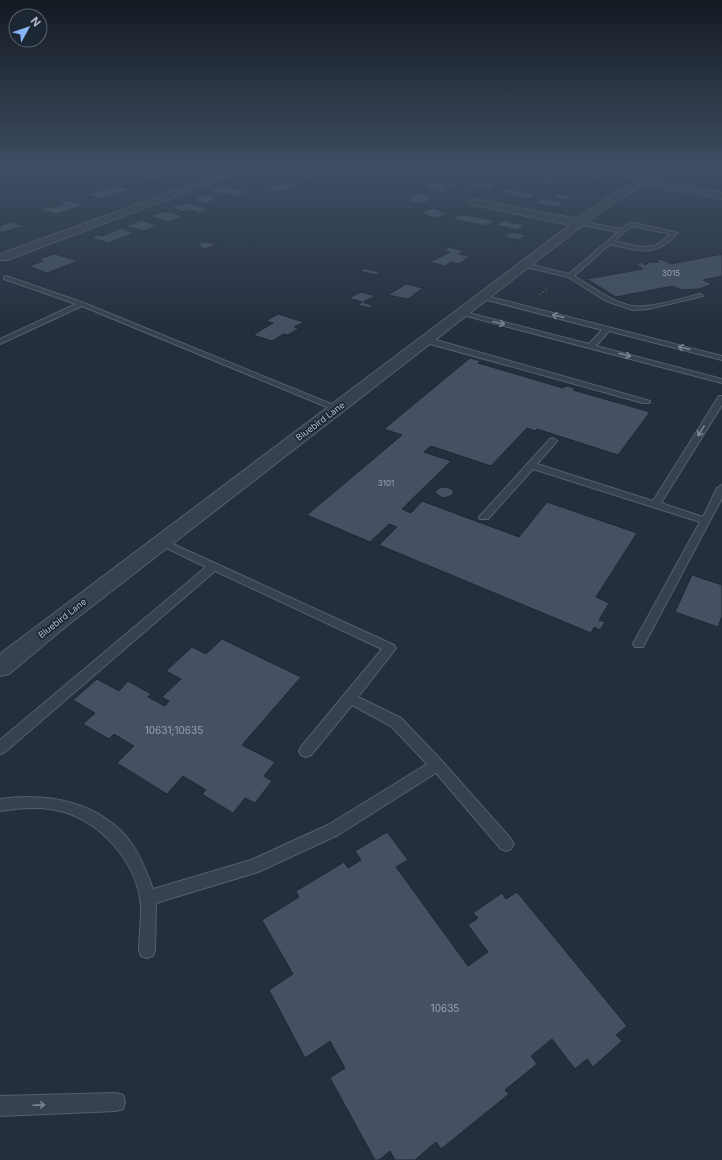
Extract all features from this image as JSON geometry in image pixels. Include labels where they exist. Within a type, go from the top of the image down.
[{"type":"street","points":[[3,257],[104,220]]},
{"type":"street","points":[[565,220],[579,223]]},
{"type":"street","name":"Bluebird Lane","points":[[0,667],[583,220]]},
{"type":"lane","points":[[579,223],[622,231]]},
{"type":"lane","points":[[568,275],[630,224],[675,233],[657,248],[640,249],[609,242]]},
{"type":"lane","points":[[524,265],[568,275],[608,300],[633,308],[648,307],[700,296]]},
{"type":"lane","points":[[6,278],[82,304],[337,408]]},
{"type":"lane","points":[[482,297],[722,358]]},
{"type":"lane","points":[[0,342],[82,304]]},
{"type":"lane","points":[[461,313],[722,380]]},
{"type":"lane","points":[[590,347],[607,329]]},
{"type":"lane","points":[[426,340],[646,401]]},
{"type":"lane","points":[[655,505],[722,398]]},
{"type":"lane","points":[[484,517],[553,442]]},
{"type":"lane","points":[[532,465],[706,521]]},
{"type":"lane","points":[[639,644],[706,521],[722,488]]},
{"type":"lane","points":[[162,542],[390,648],[306,751]]},
{"type":"lane","points":[[0,748],[214,566]]},
{"type":"lane","points":[[350,698],[396,722],[438,765],[506,844]]},
{"type":"lane","points":[[148,898],[260,863],[333,830],[438,765]]},
{"type":"lane","points":[[0,805],[22,802],[64,806],[96,821],[122,844],[139,871],[148,898],[147,950]]},
{"type":"lane","points":[[0,1106],[116,1102]]},
{"type":"path","points":[[522,307],[568,275]]},
{"type":"building","points":[[142,220],[159,225],[144,231],[126,226]]},
{"type":"building","points":[[458,220],[495,221],[486,226]]},
{"type":"building","points":[[504,220],[525,225],[517,230],[496,225]]},
{"type":"building","points":[[11,222],[24,226],[0,233],[0,226]]},
{"type":"building","points":[[121,228],[134,233],[109,243],[91,238],[98,235],[102,236]]},
{"type":"building","points":[[512,232],[527,235],[519,240],[504,237]]},
{"type":"building","points":[[202,242],[217,244],[205,249],[197,245]]},
{"type":"building","points":[[449,247],[464,251],[459,254],[470,256],[459,264],[451,262],[445,266],[430,262],[450,252],[444,251]]},
{"type":"building","points":[[55,254],[78,261],[47,273],[29,266],[43,261],[39,259]]},
{"type":"building","points":[[722,254],[722,276],[703,280],[712,284],[699,289],[681,290],[673,286],[616,297],[587,279],[643,269],[636,264],[641,262],[645,265],[650,262],[659,262],[656,260],[661,259],[671,264]]},
{"type":"building","points":[[365,268],[380,272],[375,275],[360,271]]},
{"type":"building","points":[[406,284],[423,288],[408,299],[388,295]]},
{"type":"building","points":[[361,292],[375,296],[363,302],[374,306],[370,308],[358,305],[362,302],[349,298]]},
{"type":"building","points":[[278,314],[304,322],[294,327],[299,328],[288,335],[284,334],[272,341],[253,335],[273,323],[266,321]]},
{"type":"building","points":[[470,358],[481,361],[478,363],[563,388],[566,386],[575,388],[573,390],[650,412],[618,455],[537,429],[535,431],[527,428],[491,466],[431,446],[424,452],[451,461],[402,509],[411,513],[422,501],[519,537],[547,502],[637,533],[596,597],[609,603],[599,620],[605,622],[600,630],[594,627],[591,633],[379,545],[397,527],[389,524],[370,542],[307,515],[402,435],[384,429]]},
{"type":"building","points":[[445,487],[452,489],[454,493],[443,498],[435,492],[439,488]]},
{"type":"building","points":[[692,575],[722,585],[722,616],[718,627],[675,612]]},
{"type":"building","points":[[222,639],[301,677],[242,745],[275,762],[264,776],[272,781],[255,803],[245,798],[233,813],[202,794],[206,790],[183,776],[167,794],[117,763],[134,746],[114,734],[109,739],[83,724],[95,713],[73,700],[97,679],[119,691],[128,681],[151,694],[148,697],[165,706],[169,701],[162,697],[181,679],[166,671],[192,647],[206,654]]},
{"type":"building","points":[[387,832],[408,860],[396,867],[468,966],[488,952],[468,925],[478,918],[473,913],[502,893],[506,899],[517,892],[627,1026],[616,1035],[622,1041],[593,1067],[587,1059],[575,1069],[552,1039],[531,1056],[537,1064],[505,1090],[509,1094],[441,1149],[436,1142],[415,1160],[395,1160],[390,1151],[379,1160],[375,1160],[330,1078],[345,1068],[330,1041],[305,1058],[269,990],[293,974],[262,920],[299,897],[296,891],[344,862],[348,868],[361,860],[355,851]]}]
